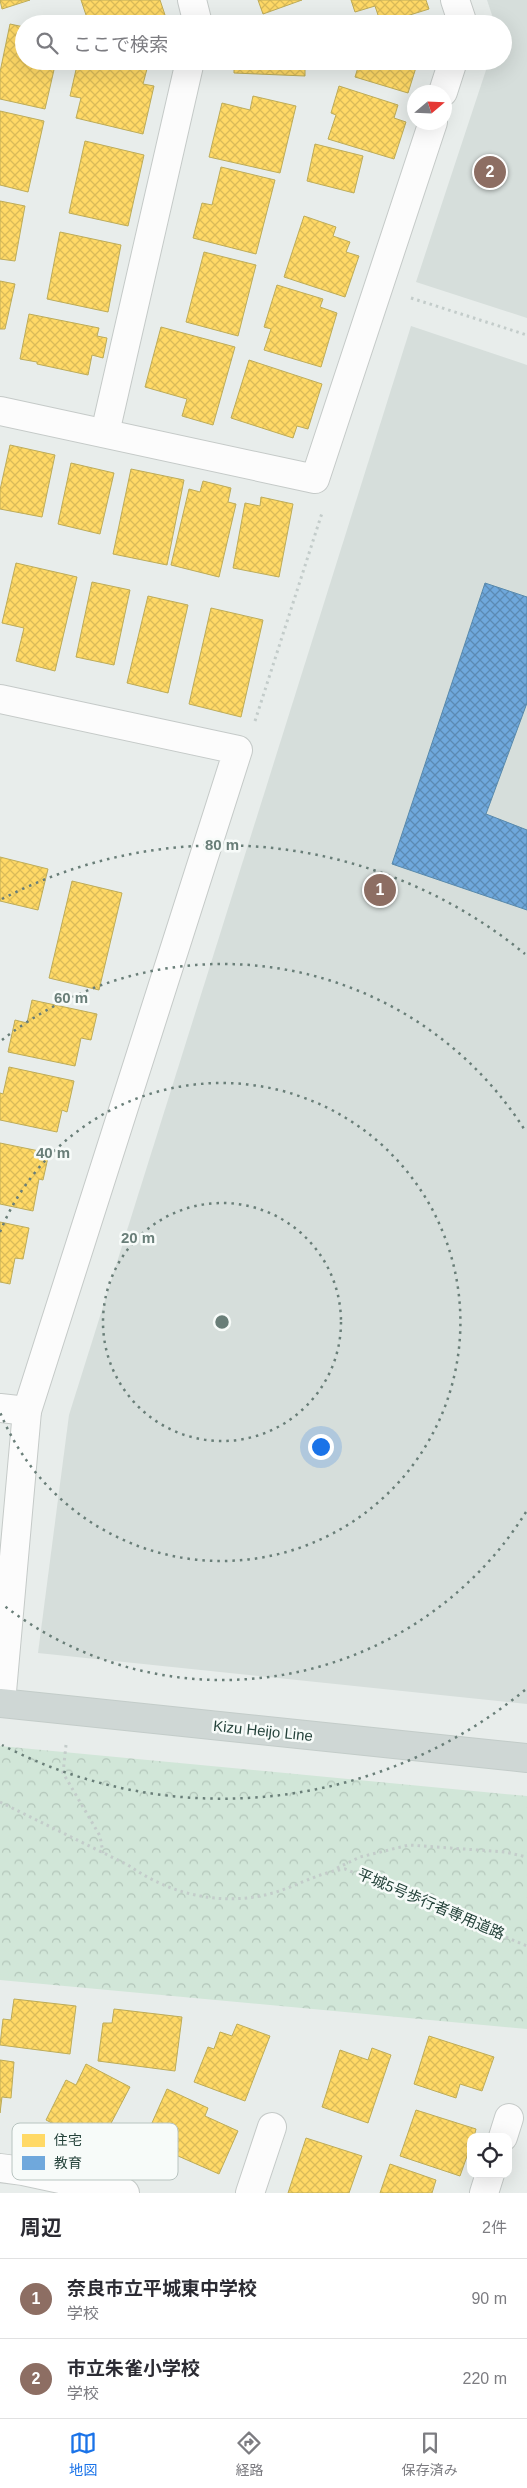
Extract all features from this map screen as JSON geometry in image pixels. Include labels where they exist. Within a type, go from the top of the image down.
[{"type":"main road","name":"Kizu Heijo Line","points":[[0,1703],[527,1758]]},
{"type":"street","points":[[192,0],[196,15]]},
{"type":"street","points":[[455,0],[460,15]]},
{"type":"street","points":[[105,433],[188,70]]},
{"type":"street","points":[[445,85],[450,70]]},
{"type":"street","points":[[0,411],[315,479],[430,130]]},
{"type":"street","points":[[0,699],[238,750],[27,1411],[0,1703]]},
{"type":"street","points":[[0,1408],[27,1411]]},
{"type":"street","points":[[250,2193],[272,2127]]},
{"type":"street","points":[[484,2193],[489,2178]]},
{"type":"street","points":[[65,2180],[126,2193]]},
{"type":"path","points":[[380,287],[527,335]]},
{"type":"path","points":[[238,750],[252,732],[323,508],[315,479]]},
{"type":"path","points":[[66,1744],[63,1773],[100,1836],[103,1853]]},
{"type":"path","name":"平城5号歩行者専用道路","points":[[0,1802],[103,1853],[144,1877],[196,1897],[222,1900],[272,1893],[334,1870],[350,1870],[527,1946]]},
{"type":"path","points":[[334,1870],[360,1857],[409,1845],[505,1852],[527,1857]]},
{"type":"shaded area","points":[[487,0],[527,0],[527,318],[416,282],[486,70],[512,70],[512,15],[492,15]]},
{"type":"shaded area","points":[[411,326],[527,365],[527,1704],[38,1653],[69,1415]]},
{"type":"green space","points":[[0,1746],[527,1796],[527,2029],[0,1980]]},
{"type":"building: 住宅","points":[[0,0],[30,0],[2,9]]},
{"type":"building: 住宅","points":[[81,0],[160,0],[165,15],[86,15]]},
{"type":"building: 住宅","points":[[258,0],[302,0],[263,14]]},
{"type":"building: 住宅","points":[[351,0],[426,0],[429,9],[410,15],[378,15],[375,6],[355,12]]},
{"type":"building: 住宅","points":[[10,24],[15,25],[15,70],[54,70],[45,109],[0,99],[0,72]]},
{"type":"building: 住宅","points":[[76,70],[147,70],[143,84],[154,86],[143,134],[76,118],[81,98],[70,96]]},
{"type":"building: 住宅","points":[[234,70],[305,70],[305,76],[234,73]]},
{"type":"building: 住宅","points":[[357,70],[415,70],[410,85],[407,85],[407,93],[355,77]]},
{"type":"building: 住宅","points":[[339,86],[398,105],[394,118],[406,122],[394,159],[328,139],[336,115],[331,113]]},
{"type":"building: 住宅","points":[[253,96],[296,106],[280,173],[209,157],[222,103],[250,110]]},
{"type":"building: 住宅","points":[[0,111],[44,121],[28,192],[0,185]]},
{"type":"building: 住宅","points":[[85,141],[144,155],[128,226],[69,213]]},
{"type":"building: 住宅","points":[[315,144],[363,156],[354,193],[307,181]]},
{"type":"building: 住宅","points":[[221,167],[275,180],[256,254],[193,238],[202,203],[212,205]]},
{"type":"building: 住宅","points":[[0,201],[25,206],[15,261],[0,259]]},
{"type":"building: 住宅","points":[[304,216],[336,227],[333,236],[350,242],[346,252],[359,256],[345,297],[284,277]]},
{"type":"building: 住宅","points":[[60,232],[121,245],[108,312],[47,299]]},
{"type":"building: 住宅","points":[[204,252],[256,265],[238,336],[186,322]]},
{"type":"building: 住宅","points":[[0,281],[15,284],[5,329],[0,329]]},
{"type":"building: 住宅","points":[[277,285],[323,299],[320,307],[337,313],[321,367],[264,350],[271,329],[264,327]]},
{"type":"building: 住宅","points":[[29,314],[99,328],[97,336],[107,338],[103,358],[92,355],[88,375],[20,359]]},
{"type":"building: 住宅","points":[[161,327],[235,347],[213,425],[182,416],[187,399],[145,387]]},
{"type":"building: 住宅","points":[[249,360],[322,384],[308,429],[297,426],[293,438],[231,418]]},
{"type":"building: 住宅","points":[[10,445],[55,455],[42,517],[0,509],[0,490]]},
{"type":"building: 住宅","points":[[71,463],[114,473],[100,534],[58,524]]},
{"type":"building: 住宅","points":[[131,469],[184,480],[167,565],[113,554]]},
{"type":"building: 住宅","points":[[203,481],[231,488],[228,502],[236,504],[219,577],[171,565],[189,489],[200,492]]},
{"type":"building: 住宅","points":[[261,497],[293,504],[279,577],[233,568],[245,503],[260,506]]},
{"type":"building: 住宅","points":[[16,563],[77,577],[55,671],[16,661],[24,628],[2,623]]},
{"type":"building: 住宅","points":[[92,582],[130,590],[114,665],[76,657]]},
{"type":"building: 住宅","points":[[148,596],[188,605],[168,693],[127,683]]},
{"type":"building: 住宅","points":[[211,608],[263,620],[241,717],[189,704]]},
{"type":"building: 住宅","points":[[0,857],[48,869],[38,910],[0,901]]},
{"type":"building: 住宅","points":[[72,881],[122,893],[99,990],[49,978]]},
{"type":"building: 住宅","points":[[32,1000],[97,1014],[91,1040],[81,1038],[75,1066],[8,1052],[15,1020],[27,1023]]},
{"type":"building: 住宅","points":[[9,1067],[74,1081],[67,1112],[62,1110],[57,1132],[0,1120],[0,1093],[3,1094]]},
{"type":"building: 住宅","points":[[0,1143],[49,1153],[43,1180],[39,1179],[33,1211],[0,1204]]},
{"type":"building: 住宅","points":[[0,1222],[29,1228],[23,1259],[15,1258],[10,1284],[0,1282]]},
{"type":"building: 住宅","points":[[14,1999],[76,2006],[70,2054],[0,2045],[3,2019],[11,2020]]},
{"type":"building: 住宅","points":[[114,2009],[182,2017],[175,2071],[98,2061],[103,2023],[112,2023]]},
{"type":"building: 住宅","points":[[237,2024],[270,2036],[245,2101],[194,2082],[208,2047],[214,2049],[220,2032],[232,2036]]},
{"type":"building: 住宅","points":[[429,2036],[494,2057],[482,2091],[460,2084],[456,2098],[414,2084]]},
{"type":"building: 住宅","points":[[372,2048],[391,2055],[368,2123],[322,2107],[340,2050],[368,2060]]},
{"type":"building: 住宅","points":[[0,2060],[14,2062],[11,2098],[2,2097],[0,2113]]},
{"type":"building: 住宅","points":[[86,2064],[130,2087],[111,2123],[52,2123],[46,2120],[66,2080],[76,2085]]},
{"type":"building: 住宅","points":[[167,2089],[208,2108],[205,2116],[238,2131],[219,2174],[178,2156],[178,2123],[152,2123]]},
{"type":"building: 住宅","points":[[416,2110],[476,2129],[475,2133],[467,2133],[467,2156],[460,2176],[400,2156]]},
{"type":"building: 住宅","points":[[306,2138],[362,2156],[349,2193],[288,2193]]},
{"type":"building: 住宅","points":[[390,2164],[436,2180],[432,2193],[380,2193]]},
{"type":"building: 教育","points":[[485,583],[527,597],[527,703],[486,814],[527,830],[527,910],[392,864]]},
{"type":"place","name":"市立朱雀小学校","points":[[490,172]]},
{"type":"place","name":"奈良市立平城東中学校","points":[[380,890]]}]
